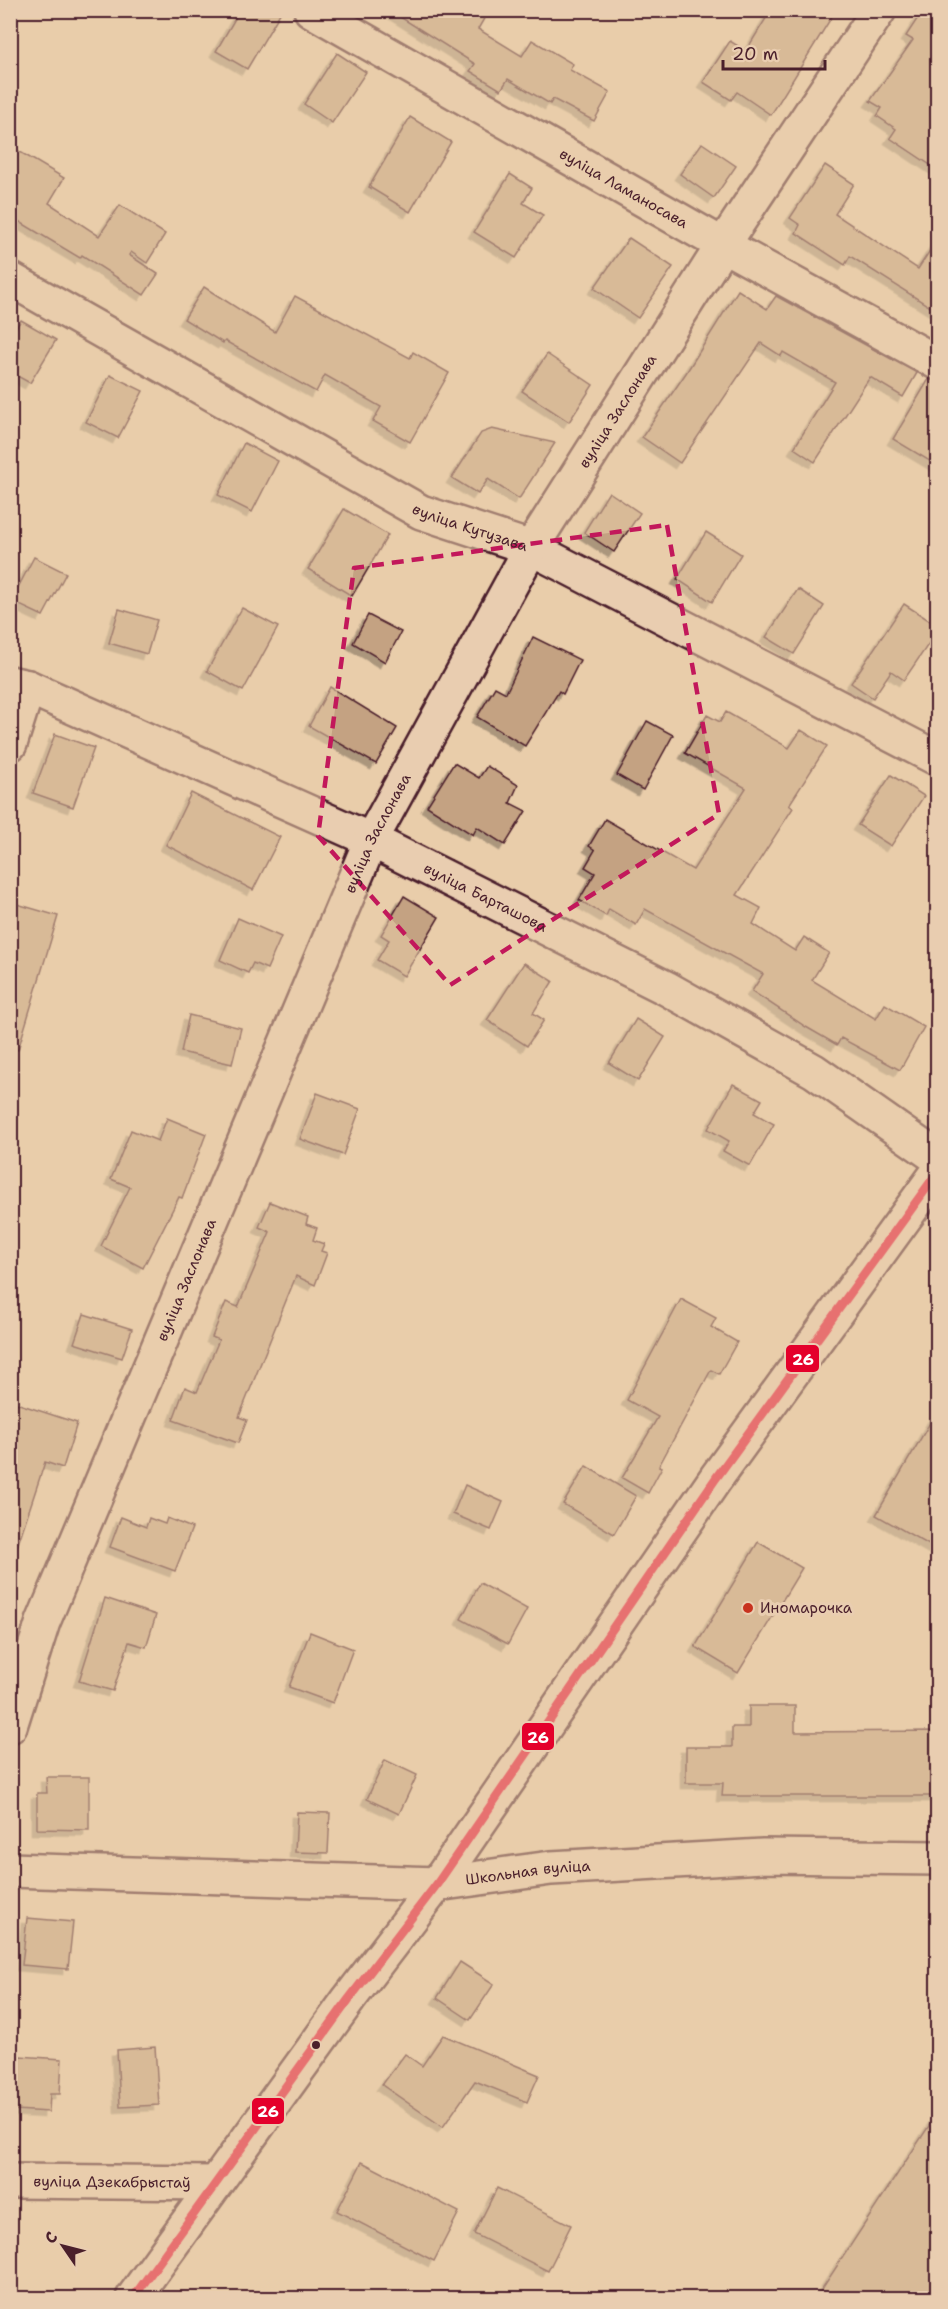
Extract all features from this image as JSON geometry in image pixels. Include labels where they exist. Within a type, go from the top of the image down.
[{"type":"street","name":"вуліца Ламаносава","points":[[311,10],[723,245],[938,363]]},
{"type":"street","name":"вуліца Заслонава","points":[[10,1726],[43,1622],[371,840],[531,548],[723,245],[879,10]]},
{"type":"street","name":"вуліца Кутузава","points":[[10,279],[422,512],[531,548],[938,759]]},
{"type":"street","name":"вуліца Барташова","points":[[19,685],[371,840],[666,988],[814,1071],[938,1158]]},
{"type":"street","points":[[10,744],[19,685]]},
{"type":"street","points":[[133,2298],[349,1999],[437,1884],[716,1478],[938,1172]]},
{"type":"street","name":"Школьная вуліца","points":[[10,1870],[437,1884],[551,1868],[751,1856],[938,1858]]},
{"type":"street","name":"вуліца Дзекабрыстаў","points":[[10,2181],[215,2184]]},
{"type":"highlighted area","points":[[667,525],[719,814],[450,985],[318,836],[354,568]]},
{"type":"building","points":[[240,10],[282,10],[247,69],[216,51]]},
{"type":"building","points":[[389,10],[489,10],[478,29],[522,56],[532,40],[573,64],[570,70],[610,92],[594,121],[553,99],[550,104],[508,79],[501,90],[470,71],[475,64]]},
{"type":"building","points":[[771,10],[836,10],[771,115],[737,92],[731,100],[703,82],[730,41],[746,51]]},
{"type":"building","points":[[923,10],[938,10],[938,170],[890,138],[896,129],[877,116],[882,108],[870,101],[913,40],[906,36]]},
{"type":"building","points":[[337,53],[366,72],[332,123],[304,104]]},
{"type":"building","points":[[410,117],[451,142],[410,212],[369,187]]},
{"type":"building","points":[[702,143],[736,166],[714,198],[680,174]]},
{"type":"building","points":[[10,146],[64,178],[49,203],[99,236],[120,205],[165,234],[147,263],[131,252],[129,255],[158,274],[144,295],[82,255],[80,258],[10,216]]},
{"type":"building","points":[[825,165],[854,184],[835,214],[918,269],[938,238],[938,312],[850,256],[845,265],[796,233],[800,225],[790,218]]},
{"type":"building","points":[[510,174],[532,188],[523,203],[543,215],[516,258],[474,232]]},
{"type":"building","points":[[629,238],[673,267],[638,318],[594,288]]},
{"type":"building","points":[[204,287],[275,332],[295,296],[410,358],[413,352],[449,373],[410,442],[373,421],[381,407],[325,375],[316,392],[225,341],[223,343],[184,319]]},
{"type":"building","points":[[738,290],[767,309],[776,296],[917,373],[903,397],[870,377],[815,462],[794,448],[835,382],[783,352],[781,356],[761,343],[680,463],[642,437],[686,373]]},
{"type":"building","points":[[21,320],[56,340],[30,383],[10,372],[10,337]]},
{"type":"building","points":[[547,354],[593,385],[569,422],[522,391]]},
{"type":"building","points":[[110,375],[143,391],[118,438],[86,422]]},
{"type":"building","points":[[929,379],[938,382],[938,466],[893,439]]},
{"type":"building","points":[[492,429],[555,443],[519,499],[488,479],[478,494],[452,478],[481,433]]},
{"type":"building","points":[[244,443],[278,461],[252,512],[218,495]]},
{"type":"building","points":[[609,492],[640,513],[614,552],[584,532]]},
{"type":"building","points":[[344,509],[388,535],[352,596],[308,569]]},
{"type":"building","points":[[706,532],[741,554],[712,602],[677,579]]},
{"type":"building","points":[[34,557],[66,573],[43,616],[11,601]]},
{"type":"building","points":[[798,589],[824,606],[794,654],[766,637]]},
{"type":"building","points":[[904,604],[938,626],[938,630],[904,680],[891,671],[873,698],[851,683]]},
{"type":"building","points":[[242,608],[278,627],[243,691],[207,671]]},
{"type":"building","points":[[119,609],[157,620],[147,654],[109,643]]},
{"type":"building","points":[[368,615],[401,632],[385,662],[353,643]]},
{"type":"building","points":[[533,637],[580,660],[563,694],[559,691],[525,746],[477,717],[495,687],[506,693]]},
{"type":"building","points":[[330,687],[397,728],[376,764],[309,726]]},
{"type":"building","points":[[726,712],[789,748],[801,730],[827,746],[789,805],[793,808],[737,895],[761,908],[753,924],[795,951],[804,937],[829,953],[812,980],[876,1019],[885,1004],[924,1027],[900,1070],[841,1038],[837,1045],[806,1027],[752,991],[763,974],[645,909],[636,925],[609,909],[606,916],[579,900],[595,873],[585,867],[595,850],[589,846],[605,819],[693,870],[746,788],[685,753],[707,715],[720,722]]},
{"type":"building","points":[[647,721],[673,735],[643,790],[617,775]]},
{"type":"building","points":[[55,734],[94,748],[73,807],[33,793]]},
{"type":"building","points":[[454,763],[479,778],[487,766],[518,785],[510,803],[526,811],[505,845],[477,827],[473,835],[427,806]]},
{"type":"building","points":[[891,775],[924,796],[891,846],[858,825]]},
{"type":"building","points":[[191,793],[280,837],[253,890],[166,845]]},
{"type":"building","points":[[404,896],[439,917],[404,976],[377,960],[389,940],[381,935]]},
{"type":"building","points":[[10,902],[58,916],[18,1050],[10,1049]]},
{"type":"building","points":[[238,918],[281,937],[267,969],[253,963],[248,973],[220,960]]},
{"type":"building","points":[[524,963],[553,981],[533,1013],[544,1020],[527,1046],[487,1020]]},
{"type":"building","points":[[189,1015],[241,1028],[232,1064],[181,1052]]},
{"type":"building","points":[[636,1019],[665,1037],[638,1081],[609,1063]]},
{"type":"building","points":[[733,1084],[762,1100],[754,1113],[774,1124],[750,1166],[723,1151],[729,1141],[708,1129]]},
{"type":"building","points":[[317,1093],[360,1109],[343,1155],[300,1139]]},
{"type":"building","points":[[167,1118],[206,1134],[182,1198],[179,1197],[143,1268],[101,1246],[130,1187],[111,1179],[131,1130],[158,1141]]},
{"type":"building","points":[[270,1202],[308,1217],[306,1224],[317,1228],[313,1240],[324,1244],[321,1251],[327,1253],[315,1285],[296,1276],[239,1417],[247,1420],[238,1443],[173,1420],[185,1387],[197,1392],[219,1340],[212,1337],[226,1302],[238,1307],[270,1232],[259,1227]]},
{"type":"building","points":[[681,1299],[716,1318],[711,1327],[737,1342],[719,1374],[711,1370],[659,1466],[662,1467],[648,1493],[622,1478],[658,1417],[627,1400]]},
{"type":"building","points":[[84,1314],[132,1329],[122,1358],[74,1343]]},
{"type":"building","points":[[10,1401],[77,1423],[63,1468],[45,1462],[16,1550],[10,1550]]},
{"type":"building","points":[[938,1409],[938,1550],[876,1515]]},
{"type":"building","points":[[586,1466],[636,1496],[614,1534],[563,1504]]},
{"type":"building","points":[[465,1485],[503,1502],[491,1530],[453,1514]]},
{"type":"building","points":[[121,1517],[146,1527],[149,1518],[165,1524],[167,1518],[192,1528],[175,1571],[110,1547]]},
{"type":"building","name":"Иномарочка","points":[[758,1542],[802,1568],[738,1673],[695,1647]]},
{"type":"building","points":[[480,1583],[527,1609],[508,1644],[461,1619]]},
{"type":"building","points":[[105,1598],[156,1615],[146,1647],[129,1642],[113,1691],[79,1681]]},
{"type":"building","points":[[310,1632],[353,1649],[333,1703],[289,1687]]},
{"type":"building","points":[[749,1706],[795,1706],[795,1732],[938,1731],[938,1796],[722,1796],[723,1783],[686,1783],[686,1747],[732,1747],[732,1727],[749,1727]]},
{"type":"building","points":[[385,1760],[417,1775],[399,1814],[367,1799]]},
{"type":"building","points":[[46,1777],[89,1777],[89,1830],[37,1829],[37,1793],[47,1793]]},
{"type":"building","points":[[297,1812],[330,1813],[328,1853],[295,1852]]},
{"type":"building","points":[[27,1918],[73,1922],[68,1969],[22,1965]]},
{"type":"building","points":[[460,1962],[494,1984],[470,2020],[437,1998]]},
{"type":"building","points":[[443,2035],[539,2075],[527,2102],[475,2081],[443,2127],[382,2085],[405,2054],[422,2066]]},
{"type":"building","points":[[155,2047],[159,2105],[120,2107],[117,2050]]},
{"type":"building","points":[[19,2056],[62,2059],[60,2094],[50,2094],[49,2112],[15,2110]]},
{"type":"building","points":[[938,2112],[938,2298],[816,2298]]},
{"type":"building","points":[[362,2162],[459,2212],[434,2261],[337,2211]]},
{"type":"building","points":[[497,2188],[571,2225],[548,2271],[474,2234]]},
{"type":"transit line","name":"26","points":[[133,2298],[349,1999],[437,1884],[716,1478],[938,1172]]},
{"type":"place","name":"Иномарочка","points":[[748,1608]]}]
